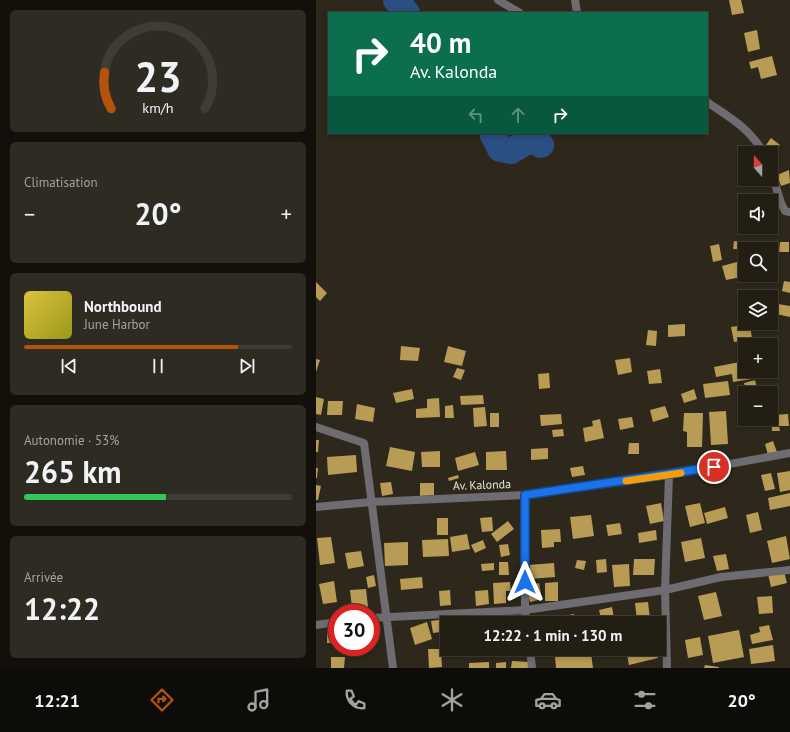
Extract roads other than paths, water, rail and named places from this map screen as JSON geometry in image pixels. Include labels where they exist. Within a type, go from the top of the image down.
[{"type":"street","points":[[498,0],[518,12]]},
{"type":"street","points":[[575,0],[577,12]]},
{"type":"street","points":[[708,103],[744,127],[755,137],[760,146]]},
{"type":"street","points":[[775,186],[780,203],[785,211],[790,212]]},
{"type":"street","points":[[316,427],[364,443],[385,616],[393,668]]},
{"type":"street","name":"Av. Kalonda","points":[[316,507],[371,502],[525,495],[669,475],[790,453]]},
{"type":"street","points":[[667,668],[665,590],[669,475]]},
{"type":"street","points":[[525,495],[525,616]]},
{"type":"street","points":[[380,617],[525,610],[665,590],[721,577],[790,570]]},
{"type":"street","points":[[316,625],[328,623]]},
{"type":"street","points":[[531,656],[532,668]]},
{"type":"waterway","points":[[396,0],[406,12]]},
{"type":"waterway","points":[[492,134],[500,149],[511,151],[531,139],[541,145]]}]
